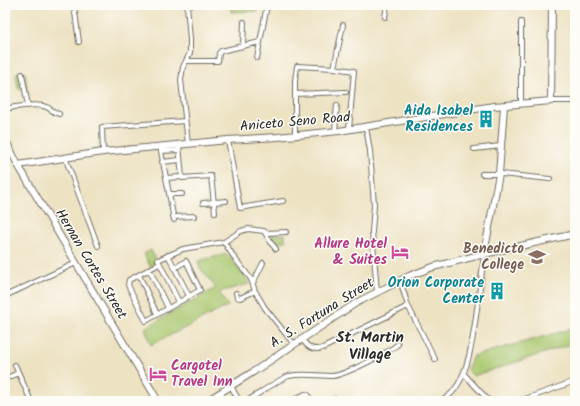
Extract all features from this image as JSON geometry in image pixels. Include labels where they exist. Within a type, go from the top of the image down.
[{"type":"street","points":[[74,5],[79,42]]},
{"type":"street","points":[[188,144],[181,71],[190,53],[187,6],[193,5]]},
{"type":"street","points":[[258,58],[267,5]]},
{"type":"street","points":[[385,17],[387,5]]},
{"type":"street","points":[[551,101],[552,5]]},
{"type":"street","points":[[243,46],[244,22]]},
{"type":"street","points":[[521,22],[521,105]]},
{"type":"street","points":[[334,68],[343,25]]},
{"type":"street","points":[[186,61],[218,61],[219,53],[221,51],[260,42]]},
{"type":"street","points":[[295,136],[295,81],[297,66],[334,68],[353,71],[355,73],[349,129]]},
{"type":"street","points":[[22,74],[28,106]]},
{"type":"street","points":[[295,94],[346,92]]},
{"type":"street","name":"Aniceto Seno Road","points":[[18,164],[103,152],[160,149],[179,147],[188,144],[228,140],[295,136],[366,127],[454,112],[551,101],[575,101]]},
{"type":"street","points":[[335,131],[337,105]]},
{"type":"street","points":[[5,109],[28,106],[46,107],[53,113],[59,114]]},
{"type":"street","points":[[441,401],[450,395],[464,374],[470,357],[482,279],[484,254],[499,174],[504,106]]},
{"type":"street","points":[[103,152],[102,127],[185,121]]},
{"type":"street","points":[[366,127],[370,151],[374,205],[372,232],[377,292]]},
{"type":"street","name":"Hernan Cortes Street","points":[[5,139],[18,164],[158,401]]},
{"type":"street","points":[[228,140],[240,208],[283,201]]},
{"type":"street","points":[[474,150],[501,146]]},
{"type":"street","points":[[179,147],[182,178],[211,176],[216,213]]},
{"type":"street","points":[[160,149],[174,218],[194,216]]},
{"type":"street","points":[[65,157],[98,246]]},
{"type":"street","points":[[162,162],[180,160]]},
{"type":"street","points":[[482,174],[499,174],[550,179]]},
{"type":"street","points":[[166,178],[181,177]]},
{"type":"street","points":[[169,194],[182,194]]},
{"type":"street","points":[[203,203],[226,201]]},
{"type":"street","points":[[179,302],[158,260],[184,249],[224,242],[241,231],[248,230],[264,231],[271,244],[276,249]]},
{"type":"street","points":[[266,234],[286,232]]},
{"type":"street","name":"A. S. Fortuna Street","points":[[207,401],[356,303],[400,280],[433,267],[575,234]]},
{"type":"street","points":[[224,242],[252,283],[265,308],[294,344]]},
{"type":"street","points":[[168,255],[189,296]]},
{"type":"street","points":[[159,264],[129,280],[128,285],[146,321],[200,290],[186,261],[175,268]]},
{"type":"street","points":[[5,296],[76,263]]},
{"type":"street","points":[[252,283],[262,263]]},
{"type":"street","points":[[149,269],[168,308]]},
{"type":"street","points":[[139,275],[158,314]]},
{"type":"street","points":[[400,280],[408,306],[435,359]]},
{"type":"street","points":[[236,293],[237,297],[240,298],[255,291]]},
{"type":"street","points":[[302,339],[310,348],[323,348],[408,306]]},
{"type":"street","points":[[246,401],[287,377],[297,375],[333,376],[342,374],[362,365],[398,344]]},
{"type":"street","points":[[15,365],[31,401]]},
{"type":"street","points":[[5,379],[18,373]]},
{"type":"street","points":[[464,374],[489,401]]},
{"type":"street","points":[[520,401],[575,381]]},
{"type":"street","points":[[231,386],[240,401]]},
{"type":"street","points":[[292,401],[305,394],[308,395],[311,401]]},
{"type":"street","points":[[330,401],[335,399]]},
{"type":"green space","points":[[231,5],[258,5],[257,11],[231,12]]},
{"type":"green space","points":[[25,72],[27,88],[18,89],[16,73]]},
{"type":"green space","points":[[285,234],[285,241],[272,243],[271,235]]},
{"type":"green space","points":[[151,250],[157,263],[150,266],[144,254]]},
{"type":"green space","points":[[227,254],[247,279],[249,284],[219,292],[228,306],[151,345],[145,328],[216,288],[200,268],[198,261]]},
{"type":"green space","points":[[575,328],[575,343],[473,376],[467,370],[473,356]]},
{"type":"place","name":"Aida Isabel Residences","points":[[486,119]]},
{"type":"place","name":"Allure Hotel & Suites","points":[[400,252]]},
{"type":"place","name":"Benedicto College","points":[[537,257]]},
{"type":"place","name":"Orion Corporate Center","points":[[497,291]]},
{"type":"place","name":"Cargotel Travel Inn","points":[[158,374]]},
{"type":"district","name":"St. Martin Village","points":[[370,346]]}]
